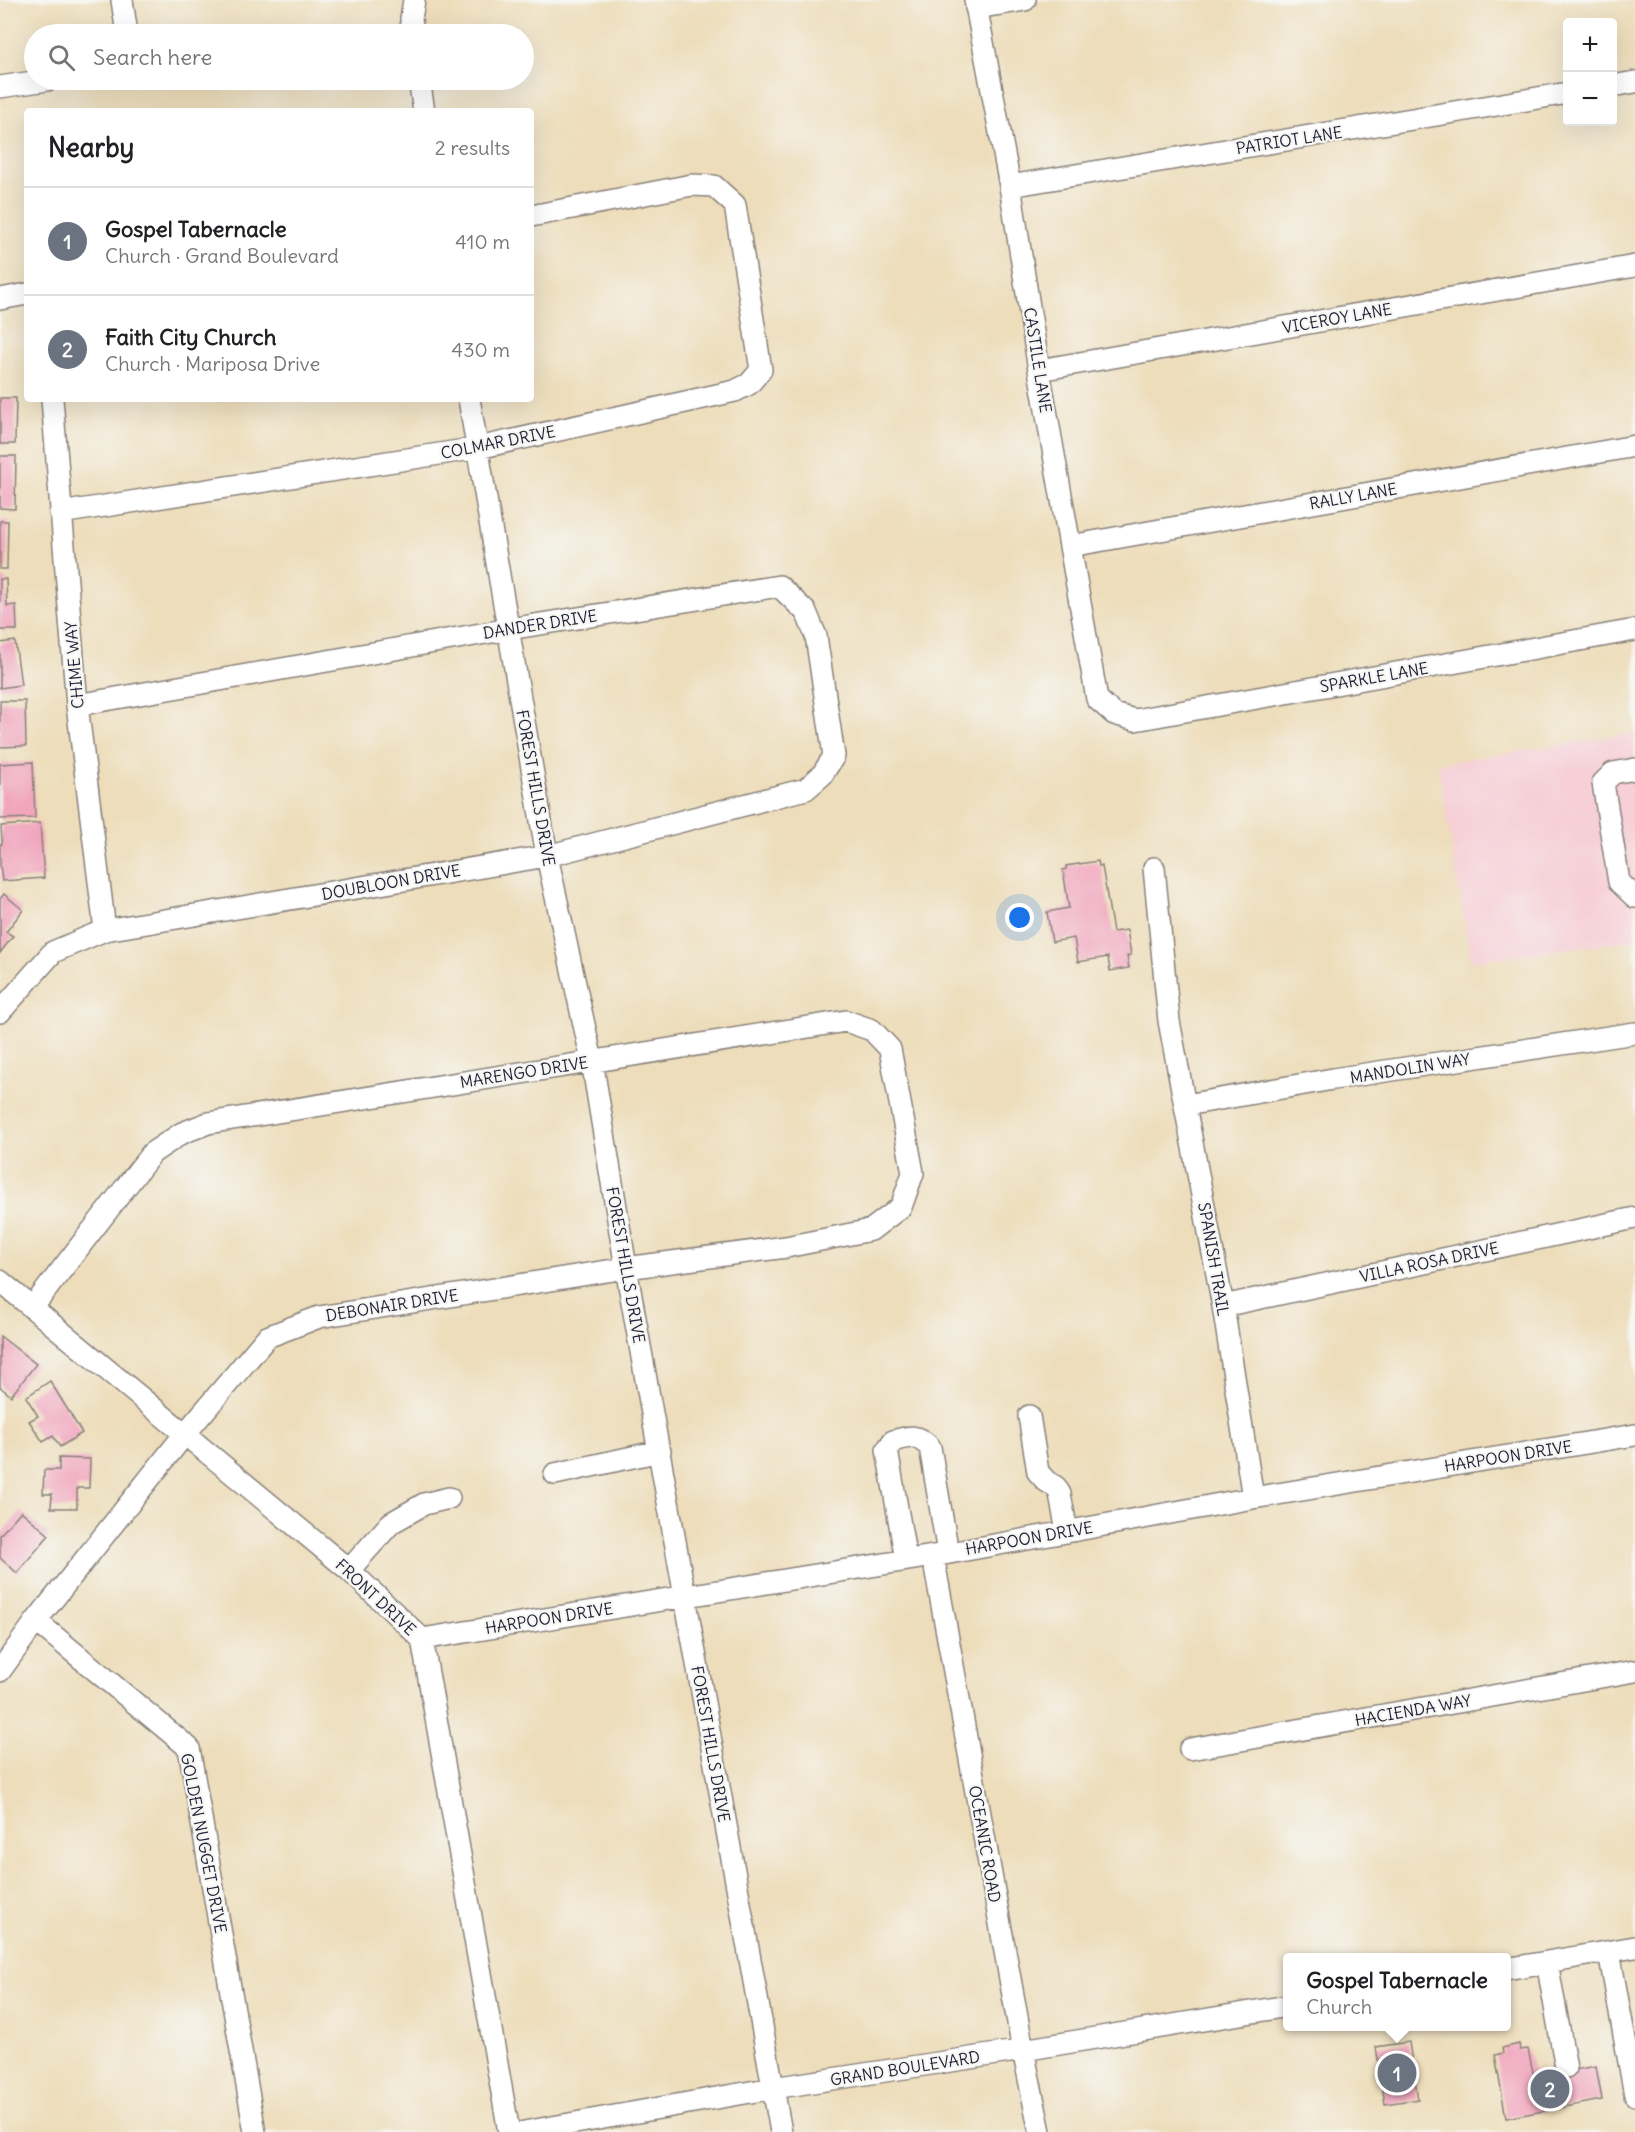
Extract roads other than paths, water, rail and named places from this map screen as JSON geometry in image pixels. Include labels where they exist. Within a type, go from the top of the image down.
[{"type":"street","points":[[122,0],[126,24]]},
{"type":"street","points":[[412,24],[414,0]]},
{"type":"street","points":[[976,4],[1025,0]]},
{"type":"street","name":"CASTILE LANE","points":[[976,4],[1010,186],[1039,370],[1097,699],[1114,714]]},
{"type":"street","points":[[1617,85],[1635,82]]},
{"type":"street","points":[[0,87],[24,83]]},
{"type":"street","points":[[421,90],[424,108]]},
{"type":"street","name":"PATRIOT LANE","points":[[1010,186],[1563,94]]},
{"type":"street","name":"COLMAR DRIVE","points":[[60,513],[478,448],[735,391],[749,384],[761,370],[735,205],[714,186],[692,185],[534,215]]},
{"type":"street","name":"VICEROY LANE","points":[[1039,370],[1635,266]]},
{"type":"street","points":[[0,299],[24,295]]},
{"type":"street","name":"CHIME WAY","points":[[52,402],[77,705],[105,930]]},
{"type":"street","name":"FOREST HILLS DRIVE","points":[[470,402],[547,856],[592,1061],[626,1268],[781,2132]]},
{"type":"street","name":"RALLY LANE","points":[[1070,546],[1635,446]]},
{"type":"street","name":"DANDER DRIVE","points":[[77,705],[509,629],[779,586],[806,612],[816,636],[834,756],[822,775],[807,789]]},
{"type":"street","name":"SPARKLE LANE","points":[[1114,714],[1136,720],[1635,630]]},
{"type":"street","points":[[1635,769],[1613,773],[1603,783],[1619,882],[1635,897]]},
{"type":"street","name":"DOUBLOON DRIVE","points":[[0,1012],[53,952],[105,930],[547,856],[807,789]]},
{"type":"street","name":"SPANISH TRAIL","points":[[1154,868],[1169,1021],[1223,1306],[1253,1498]]},
{"type":"street","name":"MARENGO DRIVE","points":[[32,1308],[152,1153],[182,1133],[208,1123],[846,1021],[872,1030],[890,1049],[913,1173],[901,1207],[871,1230]]},
{"type":"street","name":"MANDOLIN WAY","points":[[1186,1105],[1333,1079],[1635,1034]]},
{"type":"street","name":"VILLA ROSA DRIVE","points":[[1223,1306],[1635,1218]]},
{"type":"street","name":"DEBONAIR DRIVE","points":[[0,1671],[36,1621],[184,1435],[267,1337],[319,1317],[626,1268],[786,1247],[871,1230]]},
{"type":"street","name":"FRONT DRIVE","points":[[0,1281],[349,1570],[422,1639],[509,2132]]},
{"type":"street","points":[[1029,1416],[1038,1472],[1056,1487],[1060,1494],[1067,1532]]},
{"type":"street","name":"HARPOON DRIVE","points":[[422,1639],[906,1560],[1253,1498],[1635,1435]]},
{"type":"street","name":"OCEANIC ROAD","points":[[906,1560],[887,1450],[893,1441],[908,1437],[920,1438],[930,1447],[940,1554],[1023,2050],[1040,2132]]},
{"type":"street","points":[[555,1474],[660,1451]]},
{"type":"street","points":[[349,1570],[392,1523],[424,1504],[449,1498]]},
{"type":"street","name":"GOLDEN NUGGET DRIVE","points":[[36,1621],[189,1748],[255,2132]]},
{"type":"street","name":"HACIENDA WAY","points":[[1190,1749],[1635,1671]]},
{"type":"street","points":[[1511,1968],[1635,1947]]},
{"type":"street","points":[[1609,1952],[1635,2095]]},
{"type":"street","points":[[1547,1962],[1566,2068]]},
{"type":"street","name":"GRAND BOULEVARD","points":[[524,2132],[773,2088],[1023,2050],[1283,2007]]},
{"type":"place","name":"Gospel Tabernacle","points":[[1397,2073]]},
{"type":"place","name":"Faith City Church","points":[[1550,2089]]}]
